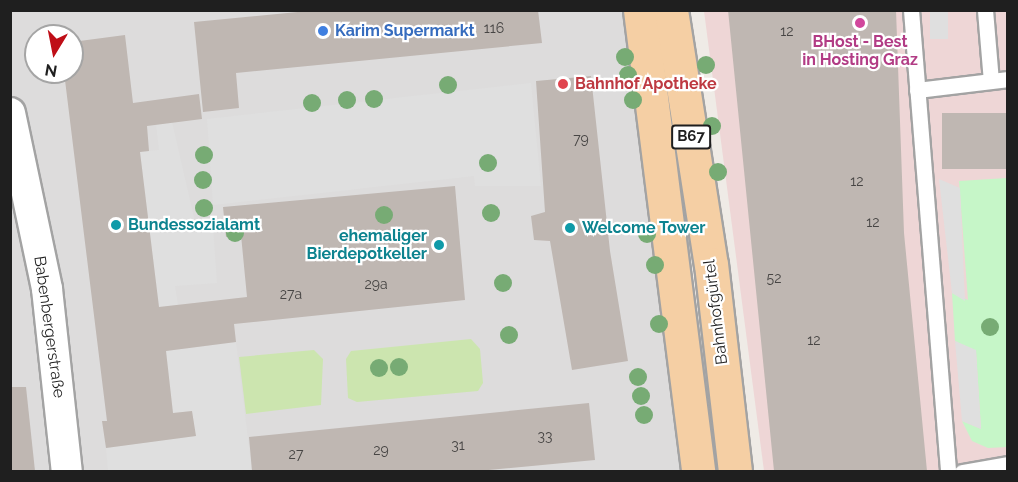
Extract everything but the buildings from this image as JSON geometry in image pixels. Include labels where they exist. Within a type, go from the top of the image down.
[{"type":"main road","name":"B67","points":[[640,10],[698,471]]},
{"type":"main road","name":"Bahnhofgürtel","points":[[671,10],[711,264],[735,471]]},
{"type":"street","name":"Babenbergerstraße","points":[[10,113],[47,289],[67,471]]},
{"type":"lane","points":[[911,10],[948,471]]},
{"type":"lane","points":[[985,10],[991,81]]},
{"type":"lane","points":[[917,90],[1008,80]]},
{"type":"lane","points":[[962,471],[1008,464]]},
{"type":"shaded area","points":[[10,11],[639,11],[692,471],[11,471]]},
{"type":"shaded area","points":[[704,11],[1007,11],[1007,471],[764,471]]},
{"type":"shaded area","points":[[930,11],[948,11],[948,39],[930,39]]},
{"type":"shaded area","points":[[531,83],[541,186],[475,186],[474,176],[213,205],[207,119]]},
{"type":"shaded area","points":[[172,122],[195,222],[213,226],[217,283],[175,286],[178,305],[159,307],[140,152],[159,150],[156,124]]},
{"type":"shaded area","points":[[939,179],[960,188],[965,301],[952,293]]},
{"type":"shaded area","points":[[955,341],[976,350],[981,429],[962,421]]},
{"type":"shaded area","points":[[236,342],[252,471],[108,471],[106,448],[195,436],[192,411],[173,413],[166,351]]},
{"type":"green space","points":[[1007,178],[1007,447],[988,448],[972,441],[962,421],[981,429],[976,351],[955,341],[952,293],[968,300],[959,181]]},
{"type":"green space","points":[[471,339],[480,349],[483,383],[478,391],[357,402],[348,398],[346,359],[351,351]]},
{"type":"green space","points":[[314,350],[323,359],[321,405],[246,414],[239,357]]},
{"type":"place","name":"BHost - Best in Hosting Graz","points":[[860,23]]},
{"type":"place","name":"Karim Supermarkt","points":[[323,31]]},
{"type":"place","name":"Bahnhof Apotheke","points":[[563,84]]},
{"type":"place","name":"Bundessozialamt","points":[[116,225]]},
{"type":"place","name":"Welcome Tower","points":[[570,228]]},
{"type":"place","name":"ehemaliger Bierdepotkeller","points":[[439,245]]}]
